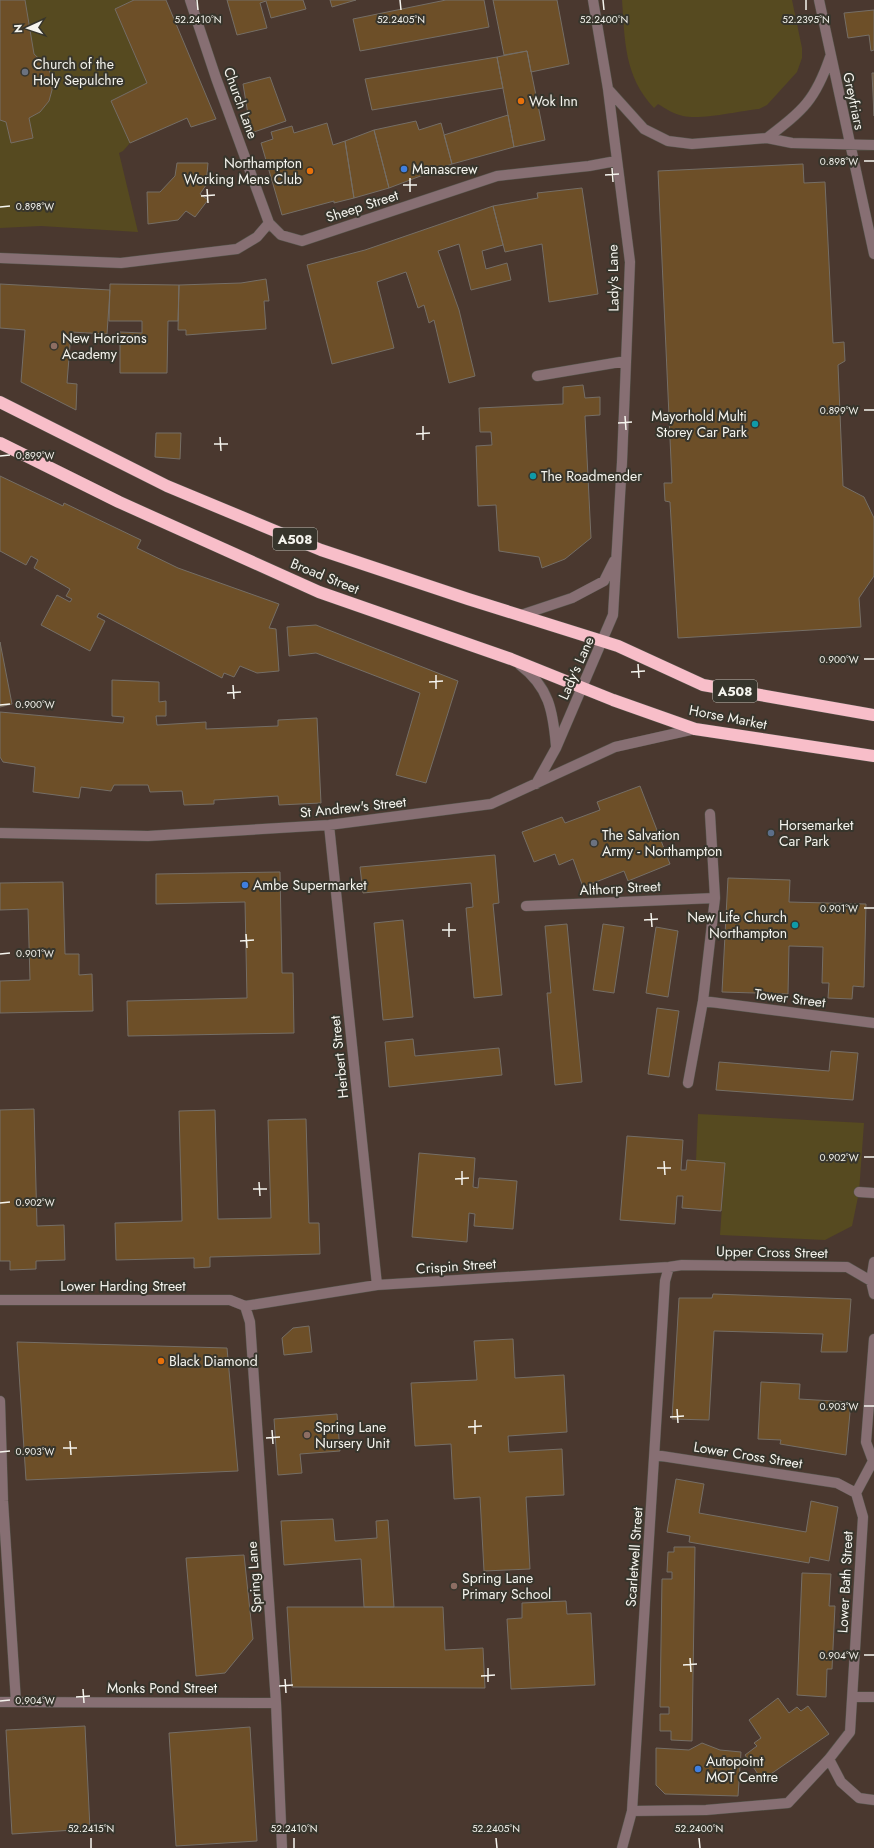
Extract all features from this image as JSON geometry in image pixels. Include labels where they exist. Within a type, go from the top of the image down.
[{"type":"highway","name":"A508","points":[[0,402],[167,486],[321,550],[603,641]]},
{"type":"highway","name":"Broad Street","points":[[0,443],[119,502],[319,592],[511,659],[582,688]]},
{"type":"highway","name":"Horse Market","points":[[603,641],[618,646],[703,685],[874,715]]},
{"type":"highway","name":"Horse Market","points":[[582,688],[695,729],[874,756]]},
{"type":"street","name":"Church Lane","points":[[190,0],[216,78],[269,223],[281,235]]},
{"type":"street","name":"Lady's Lane","points":[[536,784],[556,748],[613,616],[630,262],[608,89],[593,0]]},
{"type":"street","name":"Greyfriars","points":[[819,0],[830,57],[874,254]]},
{"type":"street","points":[[767,138],[802,110],[811,99],[822,81],[830,57]]},
{"type":"street","points":[[608,89],[644,128],[668,141],[692,144],[767,138],[792,143],[849,143],[874,145]]},
{"type":"street","name":"Sheep Street","points":[[281,235],[302,241],[497,176],[589,166],[616,161]]},
{"type":"street","points":[[0,258],[121,262],[237,249],[257,238],[269,223]]},
{"type":"street","points":[[537,376],[626,361]]},
{"type":"street","name":"Lady's Lane","points":[[521,615],[572,598],[604,581],[616,558]]},
{"type":"street","points":[[511,659],[535,676],[549,703],[556,748]]},
{"type":"street","name":"St Andrew's Street","points":[[0,833],[148,836],[329,825],[491,804],[615,747],[695,729]]},
{"type":"street","points":[[688,1083],[703,1001],[715,898],[710,814]]},
{"type":"street","name":"Herbert Street","points":[[329,825],[377,1285]]},
{"type":"street","name":"Althorp Street","points":[[526,906],[715,898]]},
{"type":"street","name":"Tower Street","points":[[703,1001],[874,1023]]},
{"type":"street","points":[[858,1192],[874,1193]]},
{"type":"street","points":[[874,1262],[871,1281],[874,1294]]},
{"type":"street","name":"Upper Cross Street","points":[[669,1267],[682,1264],[848,1267],[871,1281]]},
{"type":"street","name":"Crispin Street","points":[[245,1306],[377,1285],[669,1267]]},
{"type":"street","name":"Scarletwell Street","points":[[622,1848],[632,1811],[665,1281],[669,1267]]},
{"type":"street","name":"Lower Harding Street","points":[[0,1300],[230,1300],[245,1306]]},
{"type":"street","name":"Spring Lane","points":[[245,1306],[250,1322],[276,1703],[282,1848]]},
{"type":"street","points":[[856,1493],[873,1462],[866,1442],[874,1339]]},
{"type":"street","points":[[0,1401],[3,1501],[16,1702]]},
{"type":"street","name":"Lower Cross Street","points":[[655,1455],[837,1482],[856,1493]]},
{"type":"street","name":"Lower Bath Street","points":[[632,1811],[706,1810],[788,1803],[829,1759],[850,1732],[863,1517],[856,1493]]},
{"type":"street","points":[[853,1697],[874,1697]]},
{"type":"street","name":"Monks Pond Street","points":[[0,1702],[276,1703]]},
{"type":"street","points":[[829,1759],[841,1782],[859,1798],[874,1800]]},
{"type":"shaded area","points":[[0,0],[874,0],[874,1848],[0,1848]]},
{"type":"shaded area","points":[[0,0],[134,0],[115,9],[147,83],[111,101],[130,143],[123,151],[119,153],[138,232],[41,226],[0,228]]},
{"type":"shaded area","points":[[622,0],[792,0],[802,48],[802,58],[797,72],[767,105],[759,109],[710,116],[691,117],[676,114],[658,104],[654,108],[644,96],[631,71],[624,30]]},
{"type":"shaded area","points":[[698,1114],[864,1123],[859,1192],[852,1226],[825,1240],[720,1235],[725,1164],[696,1161]]},
{"type":"building","name":"Church of the Holy Sepulchre","points":[[0,0],[25,0],[34,54],[48,67],[52,78],[52,90],[49,101],[40,112],[29,118],[33,138],[11,143],[6,122],[0,120]]},
{"type":"building","points":[[134,0],[166,0],[216,119],[191,127],[187,118],[130,143],[111,101],[147,83],[115,9]]},
{"type":"building","points":[[227,0],[303,0],[306,9],[271,18],[266,1],[260,3],[267,28],[237,35]]},
{"type":"building","points":[[330,0],[356,0],[332,7]]},
{"type":"building","points":[[446,0],[484,0],[489,27],[360,51],[353,19]]},
{"type":"building","points":[[493,0],[557,0],[569,64],[531,72],[527,51],[504,55]]},
{"type":"building","points":[[874,10],[874,50],[871,51],[869,35],[848,38],[844,13]]},
{"type":"building","name":"Wok Inn","points":[[527,51],[545,140],[514,147],[497,57]]},
{"type":"building","points":[[497,57],[503,88],[372,110],[365,79]]},
{"type":"building","points":[[872,73],[874,73],[874,116]]},
{"type":"building","points":[[270,77],[286,121],[251,133],[243,84]]},
{"type":"building","points":[[508,115],[514,147],[452,164],[444,135]]},
{"type":"building","points":[[416,121],[419,130],[441,123],[452,164],[389,188],[374,130]]},
{"type":"building","name":"Northampton Working Mens Club","points":[[327,123],[333,145],[345,141],[354,198],[334,203],[334,201],[282,215],[261,143],[273,139],[271,132],[292,126],[294,133]]},
{"type":"building","points":[[374,130],[389,188],[354,198],[345,141]]},
{"type":"building","points":[[177,163],[208,163],[206,185],[200,194],[208,200],[195,217],[186,211],[178,220],[148,224],[147,192],[160,192],[175,176]]},
{"type":"building","name":"Mayorhold Multi Storey Car Park","points":[[803,164],[804,183],[825,182],[833,343],[844,342],[845,361],[838,365],[843,486],[864,497],[874,518],[874,576],[859,598],[861,627],[678,638],[670,502],[665,501],[664,483],[672,483],[658,171]]},
{"type":"building","points":[[582,188],[598,294],[549,302],[542,244],[505,252],[493,206],[538,198],[537,193]]},
{"type":"building","points":[[493,206],[503,245],[482,251],[486,269],[507,263],[511,280],[471,290],[459,244],[438,251],[459,310],[475,376],[449,383],[434,320],[429,323],[424,305],[418,308],[406,272],[377,282],[394,348],[332,364],[307,265],[365,250]]},
{"type":"building","points":[[266,279],[269,301],[264,301],[266,329],[186,335],[186,330],[178,330],[179,285],[241,283]]},
{"type":"building","name":"New Horizons Academy","points":[[0,284],[110,290],[107,334],[71,332],[67,383],[77,384],[76,410],[21,382],[25,330],[0,328]]},
{"type":"building","points":[[110,284],[179,285],[178,321],[168,321],[167,373],[120,373],[120,332],[142,333],[142,321],[109,321]]},
{"type":"building","name":"The Roadmender","points":[[583,385],[585,398],[600,397],[600,415],[585,416],[591,538],[565,559],[542,568],[539,557],[499,551],[496,505],[478,506],[476,446],[492,445],[491,432],[480,432],[479,408],[563,404],[563,387]]},
{"type":"building","points":[[156,433],[181,433],[180,459],[155,457]]},
{"type":"building","points":[[0,476],[63,506],[64,503],[141,540],[137,548],[178,568],[279,604],[269,628],[276,629],[279,671],[257,673],[240,666],[234,677],[224,673],[222,678],[99,613],[97,617],[105,621],[90,651],[41,625],[57,595],[70,602],[72,599],[66,596],[70,589],[34,568],[38,560],[31,556],[26,565],[0,551]]},
{"type":"building","points":[[316,625],[458,681],[426,783],[396,775],[420,693],[316,653],[289,656],[287,627]]},
{"type":"building","points":[[0,642],[12,704],[0,707]]},
{"type":"building","points":[[112,680],[159,682],[159,702],[166,701],[166,716],[156,716],[157,725],[206,722],[206,729],[278,726],[278,720],[317,718],[321,803],[279,805],[278,796],[214,800],[214,804],[184,805],[182,791],[150,792],[148,785],[114,785],[111,791],[81,787],[79,798],[33,792],[35,767],[3,762],[0,757],[0,712],[123,723],[124,717],[112,716]]},
{"type":"building","name":"The Salvation Army - Northampton","points":[[640,786],[670,864],[628,881],[624,871],[583,887],[573,859],[559,865],[555,854],[534,862],[522,832],[562,817],[565,823],[600,810],[597,802]]},
{"type":"building","points":[[495,855],[499,903],[493,904],[502,995],[474,998],[466,908],[473,907],[471,883],[363,893],[360,867]]},
{"type":"building","points":[[280,872],[282,973],[293,973],[294,1033],[128,1036],[127,1001],[247,998],[245,902],[156,904],[156,874]]},
{"type":"building","name":"New Life Church Northampton","points":[[728,878],[790,880],[789,902],[866,904],[864,987],[853,986],[852,999],[828,998],[829,983],[822,983],[823,947],[789,946],[788,994],[722,992]]},
{"type":"building","points":[[63,882],[65,954],[79,954],[79,975],[92,974],[93,1011],[0,1013],[0,981],[30,980],[28,909],[0,910],[0,883]]},
{"type":"building","points":[[403,920],[413,1017],[383,1020],[374,923]]},
{"type":"building","points":[[567,924],[582,1082],[555,1085],[547,993],[551,993],[545,926]]},
{"type":"building","points":[[603,924],[624,927],[614,993],[593,990]]},
{"type":"building","points":[[656,927],[678,931],[668,997],[646,993]]},
{"type":"building","points":[[657,1008],[679,1011],[669,1077],[648,1074]]},
{"type":"building","points":[[413,1039],[415,1056],[499,1048],[502,1075],[389,1087],[385,1042]]},
{"type":"building","points":[[831,1051],[858,1053],[853,1100],[716,1090],[719,1062],[829,1071]]},
{"type":"building","points":[[34,1109],[37,1226],[64,1225],[65,1260],[36,1261],[36,1269],[10,1270],[10,1261],[0,1261],[0,1110]]},
{"type":"building","points":[[215,1110],[218,1219],[271,1218],[268,1120],[306,1119],[309,1223],[319,1223],[320,1254],[210,1257],[210,1267],[194,1268],[194,1258],[116,1260],[115,1223],[182,1221],[179,1111]]},
{"type":"building","points":[[627,1136],[683,1140],[681,1170],[686,1170],[687,1160],[725,1163],[721,1211],[682,1208],[683,1196],[677,1196],[675,1224],[620,1220]]},
{"type":"building","points":[[419,1153],[475,1158],[473,1187],[478,1188],[479,1178],[517,1181],[513,1229],[474,1226],[475,1214],[469,1213],[467,1242],[412,1237]]},
{"type":"building","points":[[713,1294],[851,1299],[847,1352],[821,1352],[823,1334],[714,1331],[709,1420],[672,1419],[679,1298],[712,1298]]},
{"type":"building","points":[[309,1326],[312,1352],[284,1355],[282,1338],[293,1328]]},
{"type":"building","name":"Spring Lane Primary School","points":[[513,1339],[515,1378],[564,1375],[567,1432],[508,1436],[509,1452],[562,1449],[564,1495],[526,1497],[530,1569],[484,1571],[480,1497],[454,1499],[451,1444],[415,1446],[411,1383],[477,1380],[474,1341]]},
{"type":"building","points":[[17,1342],[227,1348],[238,1471],[26,1480]]},
{"type":"building","points":[[761,1382],[800,1384],[799,1399],[851,1402],[846,1455],[780,1444],[781,1440],[758,1439]]},
{"type":"building","name":"Spring Lane Nursery Unit","points":[[337,1414],[340,1451],[300,1454],[302,1473],[278,1475],[274,1419]]},
{"type":"building","points":[[676,1479],[704,1484],[699,1513],[806,1532],[811,1501],[838,1507],[829,1561],[810,1557],[809,1563],[689,1542],[690,1536],[667,1532]]},
{"type":"building","points":[[333,1519],[335,1541],[377,1538],[376,1521],[388,1520],[394,1607],[364,1607],[361,1559],[284,1565],[281,1521]]},
{"type":"building","points":[[674,1547],[695,1547],[692,1741],[671,1740],[671,1731],[660,1731],[660,1714],[669,1714],[669,1707],[660,1707],[662,1579],[672,1579],[672,1572],[667,1572],[668,1552],[674,1552]]},
{"type":"building","points":[[244,1555],[253,1639],[225,1673],[196,1676],[186,1558]]},
{"type":"building","points":[[802,1573],[831,1574],[829,1606],[835,1606],[832,1669],[827,1669],[826,1697],[797,1695]]},
{"type":"building","points":[[566,1601],[567,1614],[591,1613],[595,1685],[511,1689],[507,1619],[522,1618],[522,1603]]},
{"type":"building","points":[[287,1607],[443,1607],[445,1650],[483,1648],[485,1688],[292,1687]]},
{"type":"building","points":[[778,1698],[789,1713],[797,1707],[801,1711],[808,1706],[829,1734],[762,1780],[745,1755],[757,1746],[754,1743],[761,1738],[749,1720]]},
{"type":"building","points":[[85,1726],[90,1829],[12,1834],[6,1730]]},
{"type":"building","points":[[250,1727],[257,1841],[176,1846],[169,1733]]},
{"type":"building","name":"Autopoint MOT Centre","points":[[702,1743],[720,1750],[741,1752],[738,1796],[665,1794],[656,1785],[656,1748],[689,1750]]},
{"type":"place","name":"Church of the Holy Sepulchre","points":[[25,72]]},
{"type":"place","name":"Wok Inn","points":[[521,101]]},
{"type":"place","name":"Manascrew","points":[[404,169]]},
{"type":"place","name":"Northampton Working Mens Club","points":[[310,171]]},
{"type":"place","name":"New Horizons Academy","points":[[54,346]]},
{"type":"place","name":"Mayorhold Multi Storey Car Park","points":[[755,424]]},
{"type":"place","name":"The Roadmender","points":[[533,476]]},
{"type":"place","name":"Horsemarket Car Park","points":[[771,833]]},
{"type":"place","name":"The Salvation Army - Northampton","points":[[594,843]]},
{"type":"place","name":"Ambe Supermarket","points":[[245,885]]},
{"type":"place","name":"New Life Church Northampton","points":[[795,925]]},
{"type":"place","name":"Black Diamond","points":[[161,1361]]},
{"type":"place","name":"Spring Lane Nursery Unit","points":[[307,1435]]},
{"type":"place","name":"Spring Lane Primary School","points":[[454,1586]]},
{"type":"place","name":"Autopoint MOT Centre","points":[[698,1769]]}]
